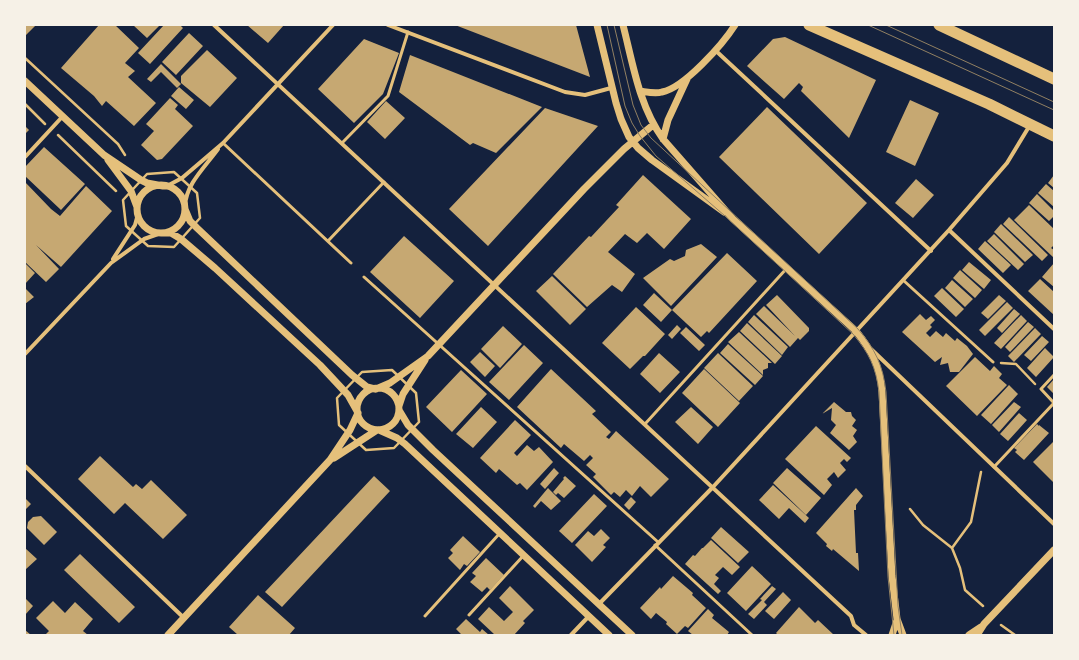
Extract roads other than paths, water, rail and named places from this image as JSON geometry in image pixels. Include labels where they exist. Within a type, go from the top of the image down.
[{"type":"highway","points":[[809,25],[989,104],[1054,136]]},
{"type":"highway","points":[[939,25],[1054,79]]},
{"type":"street","points":[[214,25],[851,616],[854,625],[866,635]]},
{"type":"street","points":[[25,354],[111,263],[141,240],[178,227],[183,219],[186,196],[190,186],[223,143],[333,25]]},
{"type":"street","points":[[388,25],[565,92],[585,95],[611,88]]},
{"type":"street","points":[[597,25],[611,88],[621,119],[632,142],[658,164],[734,219]]},
{"type":"street","points":[[623,25],[645,108],[653,125],[663,139],[734,219],[856,331],[875,358],[881,377],[892,576],[897,619],[903,635]]},
{"type":"street","points":[[640,91],[662,92],[687,79],[715,50],[735,25]]},
{"type":"street","points":[[715,50],[931,251]]},
{"type":"street","points":[[663,139],[668,120],[687,79]]},
{"type":"street","points":[[25,81],[104,155],[131,191],[140,221],[146,228],[153,232],[171,233],[181,239],[215,268],[320,365],[344,390],[352,400],[358,412],[359,418],[365,425],[369,428],[392,435],[401,441],[609,635]]},
{"type":"street","points":[[25,158],[63,116]]},
{"type":"street","points":[[599,604],[713,487],[950,230],[1007,164],[1030,124]]},
{"type":"street","points":[[168,635],[330,460],[348,434],[358,412],[361,398],[367,392],[388,384],[428,356],[584,189],[632,142],[653,125]]},
{"type":"street","points":[[111,263],[137,222],[139,200],[143,193],[150,188],[165,186],[182,178],[223,143]]},
{"type":"street","points":[[104,155],[143,177],[147,182],[165,186],[178,192],[183,198],[188,218],[194,225],[356,378],[367,387],[390,392],[396,399],[406,423],[433,450],[632,635]]},
{"type":"street","points":[[950,230],[1054,329]]},
{"type":"street","points":[[867,345],[1054,524]]},
{"type":"street","points":[[330,460],[378,430],[391,426],[397,419],[402,396],[428,356]]},
{"type":"street","points":[[25,466],[184,618]]},
{"type":"street","points":[[969,635],[984,624],[1054,550]]},
{"type":"street","points":[[571,635],[588,616]]},
{"type":"street","points":[[892,635],[897,619]]},
{"type":"street","points":[[977,635],[984,624]]},
{"type":"lane","points":[[342,143],[388,96],[408,32]]},
{"type":"lane","points":[[223,143],[351,263]]},
{"type":"lane","points":[[328,241],[384,182]]},
{"type":"lane","points":[[645,424],[788,268]]},
{"type":"lane","points":[[364,277],[656,544],[752,635]]},
{"type":"lane","points":[[903,280],[992,362]]},
{"type":"lane","points":[[994,467],[1054,403],[1041,389],[1054,375]]},
{"type":"lane","points":[[425,616],[500,533]]},
{"type":"lane","points":[[469,615],[524,555]]},
{"type":"tram line","points":[[607,25],[625,106],[632,123],[640,136],[656,156],[725,216],[853,334],[871,361],[876,375],[879,392],[888,577],[894,635]]},
{"type":"tram line","points":[[614,25],[633,105],[641,125],[651,138],[858,329],[874,351],[883,374],[886,392],[898,606],[902,635]]},
{"type":"tram line","points":[[868,25],[1054,110]]},
{"type":"tram line","points":[[886,25],[1054,102]]}]
